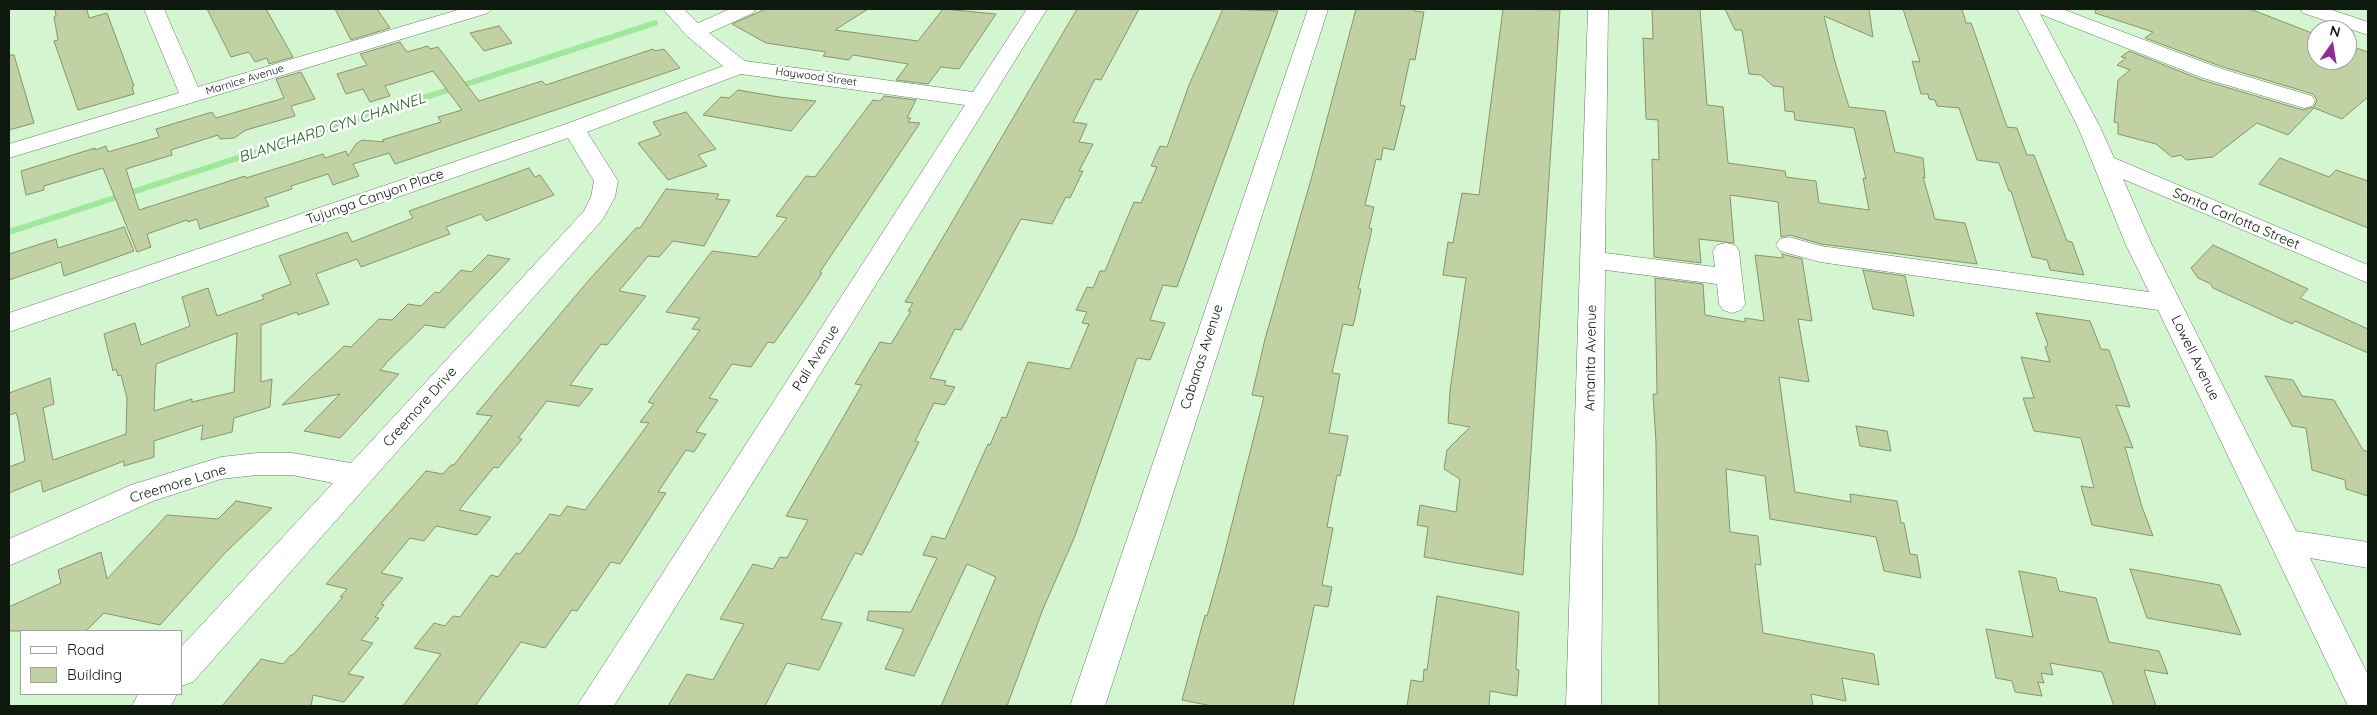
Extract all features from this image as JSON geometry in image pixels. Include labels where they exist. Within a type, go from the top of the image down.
[{"type":"street","points":[[154,9],[190,96]]},
{"type":"street","name":"Marnice Avenue","points":[[9,151],[190,96],[433,15],[481,9]]},
{"type":"street","points":[[673,9],[694,32],[739,67]]},
{"type":"street","points":[[694,32],[746,9]]},
{"type":"street","name":"Pali Avenue","points":[[595,706],[1037,9]]},
{"type":"street","name":"Cabanas Avenue","points":[[1087,706],[1318,9]]},
{"type":"street","name":"Amanita Avenue","points":[[1583,706],[1598,9]]},
{"type":"street","name":"Lowell Avenue","points":[[2027,9],[2089,127],[2139,245],[2366,706]]},
{"type":"street","points":[[2045,9],[2211,73],[2304,101]]},
{"type":"street","points":[[2310,9],[2368,29]]},
{"type":"street","name":"Haywood Street","points":[[739,67],[980,100]]},
{"type":"street","name":"Tujunga Canyon Place","points":[[9,323],[574,129],[739,67]]},
{"type":"street","name":"Creemore Drive","points":[[182,669],[594,214],[603,197],[606,181],[574,129]]},
{"type":"street","name":"Santa Carlotta Street","points":[[2104,162],[2367,272]]},
{"type":"street","points":[[1789,245],[1820,254],[2168,303]]},
{"type":"street","points":[[1726,251],[1732,304]]},
{"type":"street","points":[[1593,260],[1729,278]]},
{"type":"street","name":"Creemore Lane","points":[[9,553],[142,493],[221,468],[257,464],[292,464],[358,476]]},
{"type":"street","points":[[2285,542],[2368,555]]},
{"type":"street","points":[[149,706],[159,695]]},
{"type":"building","points":[[55,9],[87,9],[89,18],[107,13],[134,86],[132,87],[134,94],[78,110],[54,41],[58,40],[54,17],[56,16]]},
{"type":"building","points":[[207,9],[266,9],[293,57],[269,64],[267,58],[255,62],[249,52],[231,57]]},
{"type":"building","points":[[335,9],[377,9],[390,28],[351,40]]},
{"type":"building","points":[[766,9],[868,9],[835,30],[918,41],[943,9],[996,14],[959,69],[941,67],[928,84],[896,80],[908,64],[853,55],[849,60],[823,56],[826,52],[766,43],[732,24]]},
{"type":"building","points":[[1077,9],[1139,9],[1101,80],[1095,79],[1073,122],[1087,124],[1079,142],[1093,144],[1079,171],[1083,171],[1070,198],[1066,197],[1052,224],[1021,219],[961,330],[955,329],[930,378],[946,381],[944,385],[955,387],[945,405],[934,403],[915,441],[919,442],[862,555],[855,553],[821,619],[842,623],[819,670],[787,663],[765,706],[668,706],[687,674],[713,680],[744,624],[720,619],[753,564],[773,569],[780,557],[787,558],[808,520],[786,516],[862,385],[855,384],[880,342],[891,344],[911,311],[908,311],[913,303],[905,302]]},
{"type":"building","points":[[1223,9],[1278,11],[1177,287],[1163,285],[1150,320],[1165,323],[1150,360],[1137,358],[1075,536],[1043,609],[1007,706],[941,706],[996,577],[967,564],[914,676],[885,669],[904,629],[867,620],[869,611],[911,612],[937,558],[923,555],[932,536],[945,539],[988,444],[990,445],[1002,417],[1006,418],[1028,362],[1070,369],[1089,324],[1082,323],[1087,312],[1076,310],[1087,287],[1093,288],[1100,271],[1105,271],[1134,202],[1141,203],[1157,167],[1151,166],[1160,146],[1167,147],[1189,85]]},
{"type":"building","points":[[1356,9],[1414,9],[1414,11],[1424,12],[1415,60],[1410,59],[1400,105],[1405,106],[1394,150],[1383,148],[1381,160],[1376,159],[1365,205],[1374,207],[1369,228],[1372,229],[1358,289],[1361,289],[1353,326],[1343,324],[1332,373],[1340,374],[1329,433],[1348,436],[1340,476],[1337,475],[1327,527],[1333,528],[1322,585],[1332,587],[1328,607],[1315,605],[1314,607],[1293,706],[1212,706],[1182,700],[1205,615],[1207,616],[1222,563],[1264,397],[1252,395],[1265,339],[1312,176]]},
{"type":"building","points":[[1503,9],[1560,10],[1523,575],[1424,557],[1428,527],[1417,525],[1420,505],[1456,512],[1460,479],[1444,469],[1447,450],[1470,427],[1448,423],[1450,391],[1466,278],[1443,275],[1448,242],[1453,243],[1462,193],[1479,195]]},
{"type":"building","points":[[1652,9],[1700,9],[1707,105],[1723,107],[1728,163],[1785,171],[1786,177],[1816,181],[1819,203],[1869,210],[1863,178],[1866,179],[1854,128],[1795,120],[1794,112],[1785,111],[1783,87],[1773,86],[1761,75],[1749,74],[1742,30],[1735,30],[1725,9],[1869,9],[1873,37],[1824,16],[1835,62],[1849,107],[1885,111],[1895,152],[1923,158],[1925,178],[1923,177],[1935,219],[1965,223],[1977,264],[1821,244],[1790,235],[1781,237],[1778,202],[1730,195],[1734,243],[1699,239],[1701,263],[1654,257],[1652,159],[1659,160],[1658,120],[1646,119],[1643,38],[1653,39]]},
{"type":"building","points":[[1903,9],[1962,9],[1966,23],[1971,23],[2007,127],[2017,128],[2027,155],[2034,155],[2067,241],[2072,242],[2084,275],[2050,270],[2047,260],[2032,257],[2011,191],[2009,191],[1999,163],[1977,160],[1959,108],[1937,106],[1935,100],[1929,99],[1928,94],[1921,94],[1912,61],[1920,62]]},
{"type":"building","points":[[2096,9],[2250,9],[2307,31],[2307,70],[2357,70],[2357,48],[2368,52],[2368,97],[2342,119],[2314,108],[2288,135],[2257,123],[2213,157],[2186,160],[2181,155],[2172,157],[2156,144],[2118,134],[2118,123],[2114,122],[2118,80],[2130,70],[2117,65],[2126,58],[2121,57],[2129,51],[2202,80],[2303,110],[2314,107],[2317,100],[2313,94],[2220,66],[2145,38],[2153,32],[2095,13]]},
{"type":"building","points":[[499,26],[512,43],[484,51],[470,33]]},
{"type":"building","points":[[400,42],[407,52],[428,46],[430,49],[438,47],[479,101],[542,81],[546,85],[653,49],[655,51],[664,49],[680,68],[395,164],[389,153],[353,164],[359,176],[333,185],[328,174],[291,186],[292,189],[265,198],[269,206],[200,229],[197,219],[188,222],[187,220],[147,234],[151,247],[137,252],[103,168],[44,186],[44,190],[26,195],[21,171],[95,148],[95,150],[106,146],[108,152],[159,137],[156,129],[212,112],[216,118],[284,98],[276,79],[301,72],[315,99],[291,106],[295,116],[246,130],[234,138],[220,139],[218,135],[171,150],[172,155],[126,169],[139,210],[245,176],[246,178],[323,154],[325,158],[346,151],[348,156],[356,144],[362,140],[384,142],[382,140],[441,122],[438,117],[462,110],[433,71],[385,86],[390,96],[370,102],[363,89],[346,94],[337,74],[367,65],[360,54]]},
{"type":"building","points":[[9,55],[14,55],[34,123],[9,130]]},
{"type":"building","points":[[738,90],[816,101],[791,131],[703,115],[721,97],[729,98]]},
{"type":"building","points":[[884,96],[916,100],[907,118],[911,118],[908,122],[920,123],[774,343],[768,342],[751,367],[732,364],[709,398],[718,400],[696,432],[706,434],[694,452],[686,450],[658,492],[666,493],[620,564],[611,562],[577,611],[572,610],[545,648],[521,642],[475,706],[403,706],[441,654],[414,648],[434,623],[445,626],[453,616],[460,617],[491,575],[498,577],[516,553],[520,554],[550,514],[560,516],[567,506],[585,510],[649,423],[640,422],[654,404],[648,402],[700,330],[692,329],[700,318],[666,312],[712,251],[757,257],[787,218],[776,216],[806,176],[815,177],[873,100],[880,101]]},
{"type":"building","points":[[686,112],[716,149],[698,155],[707,166],[668,180],[638,143],[661,135],[653,122]]},
{"type":"building","points":[[2280,158],[2329,177],[2336,170],[2368,181],[2368,228],[2259,184]]},
{"type":"building","points":[[529,168],[535,177],[540,175],[554,195],[486,221],[481,214],[446,227],[450,234],[361,267],[357,259],[316,274],[329,304],[298,315],[297,312],[261,325],[261,382],[272,379],[270,407],[234,418],[232,432],[201,440],[203,425],[154,441],[154,457],[124,466],[124,461],[43,492],[41,480],[9,493],[9,467],[25,461],[18,418],[16,413],[9,415],[9,393],[50,378],[54,404],[43,408],[53,460],[126,434],[127,398],[121,375],[118,376],[116,369],[113,371],[104,334],[135,323],[141,345],[190,326],[182,297],[208,288],[217,316],[264,299],[262,295],[291,284],[279,256],[347,232],[352,242],[413,218],[409,211]],"holes":[[[237,333],[234,392],[192,402],[192,399],[154,411],[156,364]]]},
{"type":"building","points":[[666,189],[719,194],[716,199],[730,200],[704,246],[673,241],[659,257],[648,256],[619,291],[646,296],[607,345],[601,344],[570,385],[593,389],[579,406],[547,401],[518,438],[522,439],[498,468],[494,467],[459,510],[491,517],[477,535],[436,526],[424,541],[410,538],[381,573],[403,578],[381,604],[384,605],[375,617],[379,618],[361,640],[373,643],[348,674],[364,677],[344,702],[313,695],[311,706],[222,706],[261,659],[283,664],[293,655],[343,597],[340,597],[347,589],[326,584],[426,471],[443,474],[451,465],[454,465],[492,416],[476,414],[589,280],[636,228],[640,228]]},
{"type":"building","points":[[124,227],[134,251],[64,276],[61,262],[9,280],[9,254],[56,239],[58,248]]},
{"type":"building","points":[[2213,245],[2308,289],[2300,298],[2368,329],[2368,353],[2295,321],[2292,324],[2213,288],[2211,284],[2198,278],[2191,268]]},
{"type":"building","points":[[1782,254],[1802,259],[1812,321],[1798,319],[1809,382],[1779,377],[1795,492],[1851,502],[1850,494],[1897,501],[1901,523],[1904,523],[1910,554],[1917,555],[1921,578],[1884,571],[1876,537],[1770,519],[1765,476],[1726,469],[1730,532],[1758,536],[1761,565],[1755,564],[1763,633],[1874,654],[1879,685],[1842,678],[1846,701],[1811,694],[1813,706],[1659,706],[1656,443],[1653,394],[1657,394],[1655,278],[1703,284],[1705,315],[1745,322],[1745,318],[1764,321],[1755,255],[1783,258]]},
{"type":"building","points":[[488,255],[510,259],[444,328],[425,325],[385,364],[380,370],[399,374],[340,438],[304,431],[340,394],[282,405],[344,346],[351,347],[379,319],[392,320],[408,304],[421,306],[435,292],[439,293],[461,270],[471,272]]},
{"type":"building","points":[[1863,270],[1905,276],[1914,316],[1873,309]]},
{"type":"building","points":[[2036,313],[2090,321],[2101,349],[2109,350],[2130,407],[2116,405],[2133,448],[2125,447],[2142,507],[2153,536],[2092,525],[2081,486],[2094,488],[2081,438],[2034,431],[2023,398],[2034,398],[2021,357],[2050,362],[2045,347],[2048,345]]},
{"type":"building","points":[[2265,376],[2293,380],[2302,396],[2334,400],[2363,450],[2368,452],[2368,496],[2346,489],[2345,480],[2312,470],[2306,428],[2292,426]]},
{"type":"building","points":[[1856,426],[1887,431],[1891,451],[1860,446]]},
{"type":"building","points":[[236,501],[272,508],[225,553],[160,625],[104,613],[87,630],[9,631],[9,607],[61,583],[58,570],[101,552],[107,579],[167,515],[218,519]]},
{"type":"building","points":[[2130,569],[2220,585],[2241,635],[2147,618]]},
{"type":"building","points":[[2019,571],[2056,578],[2059,591],[2096,598],[2109,642],[2159,651],[2168,674],[2144,670],[2156,706],[2114,706],[2102,672],[2050,663],[2053,675],[2041,673],[2044,683],[2038,682],[2042,696],[2015,692],[2012,681],[1996,678],[1986,629],[2033,637]]},
{"type":"building","points":[[1437,596],[1519,612],[1516,669],[1519,670],[1517,696],[1490,691],[1489,706],[1407,706],[1411,680],[1423,682],[1424,669],[1427,670]]},
{"type":"waterway","name":"BLANCHARD CYN CHANNEL","points":[[9,232],[655,23]]}]
